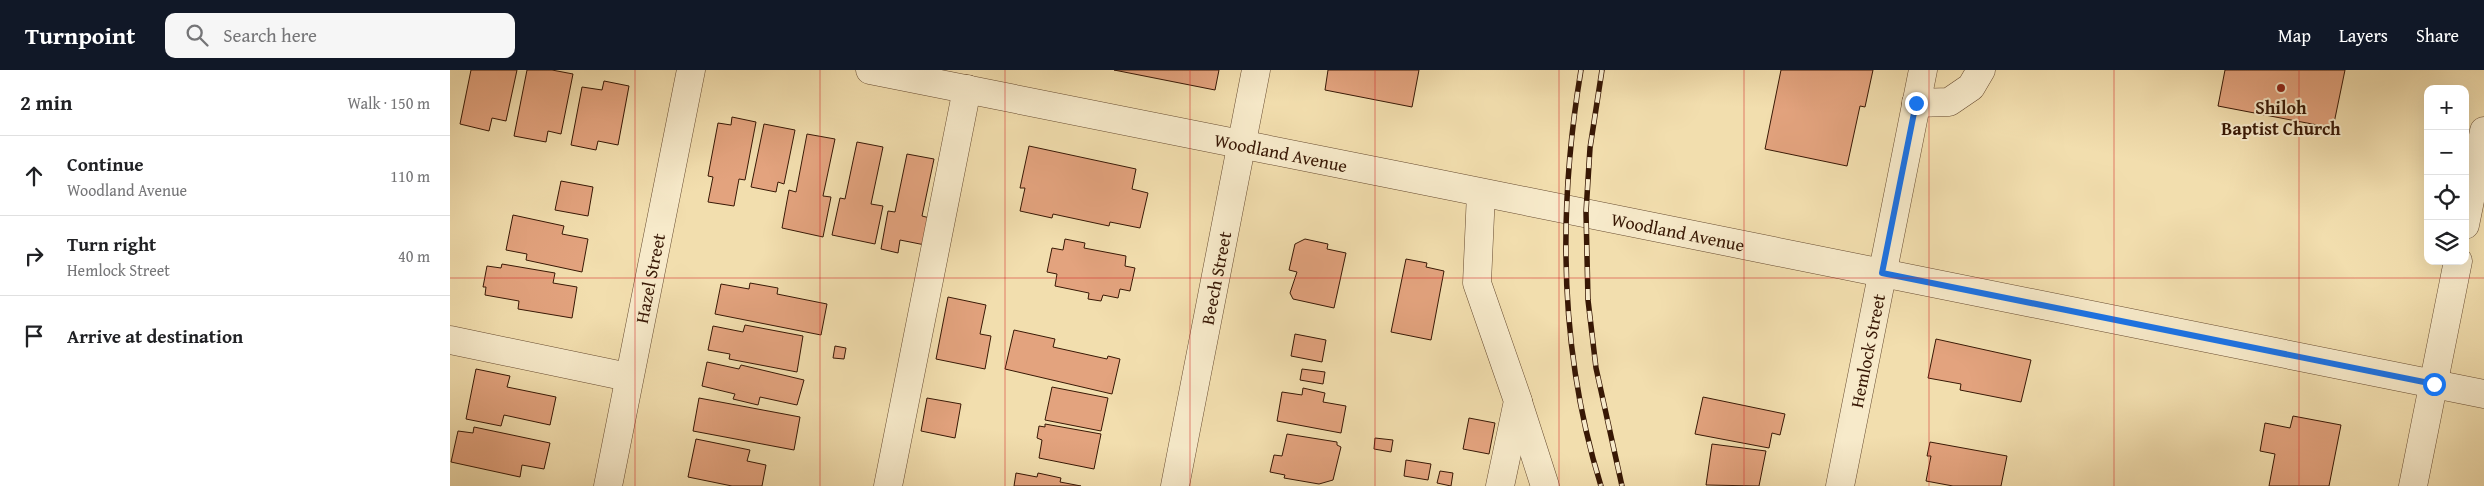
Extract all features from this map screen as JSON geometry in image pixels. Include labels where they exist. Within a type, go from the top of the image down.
[{"type":"street","name":"Hazel Street","points":[[608,486],[628,377],[691,70]]},
{"type":"street","name":"Woodland Avenue","points":[[870,70],[1481,193],[1579,210],[2484,394]]},
{"type":"street","name":"Beech Street","points":[[1175,486],[1256,70]]},
{"type":"street","name":"Hemlock Street","points":[[1840,486],[1923,70]]},
{"type":"street","points":[[1916,103],[1950,102],[1971,87],[1981,70]]},
{"type":"street","points":[[888,486],[967,89]]},
{"type":"street","points":[[2466,220],[2484,131]]},
{"type":"street","points":[[1481,193],[1477,283],[1545,486]]},
{"type":"street","points":[[2413,486],[2457,265]]},
{"type":"street","points":[[450,340],[628,377]]},
{"type":"street","points":[[1500,486],[1518,401]]},
{"type":"building","points":[[471,70],[517,70],[506,121],[492,118],[489,131],[460,124]]},
{"type":"building","points":[[527,70],[552,70],[573,74],[561,134],[548,131],[546,142],[514,136]]},
{"type":"building","points":[[1114,70],[1219,70],[1215,90]]},
{"type":"building","points":[[1328,70],[1419,70],[1412,107],[1325,90]]},
{"type":"building","points":[[1781,70],[1873,70],[1865,107],[1860,106],[1847,166],[1765,149]]},
{"type":"building","name":"Shiloh Baptist Church","points":[[2225,70],[2345,70],[2333,128],[2218,106]]},
{"type":"building","points":[[604,81],[629,86],[618,145],[598,141],[596,150],[571,145],[582,87],[602,90]]},
{"type":"building","points":[[732,117],[756,122],[745,180],[739,179],[734,206],[708,202],[713,177],[708,176],[718,123],[731,125]]},
{"type":"building","points":[[764,124],[795,130],[784,184],[778,182],[776,192],[751,187]]},
{"type":"building","points":[[807,134],[835,139],[823,196],[831,197],[823,237],[782,228],[789,190],[796,192]]},
{"type":"building","points":[[857,142],[883,147],[871,204],[883,206],[875,244],[832,235],[840,198],[845,199]]},
{"type":"building","points":[[1029,146],[1136,169],[1132,189],[1148,193],[1140,228],[1110,222],[1109,226],[1053,214],[1052,218],[1020,211],[1025,188],[1020,188]]},
{"type":"building","points":[[907,154],[934,159],[922,216],[930,218],[925,245],[900,240],[898,253],[881,249],[888,211],[895,212]]},
{"type":"building","points":[[561,181],[593,187],[588,216],[555,210]]},
{"type":"building","points":[[513,215],[564,226],[562,234],[588,239],[582,272],[526,260],[527,254],[506,250]]},
{"type":"building","points":[[1065,239],[1085,243],[1084,248],[1126,256],[1125,266],[1135,268],[1130,291],[1120,289],[1118,298],[1103,295],[1101,301],[1088,299],[1089,293],[1055,286],[1057,274],[1047,272],[1052,248],[1063,250]]},
{"type":"building","points":[[1305,239],[1328,244],[1327,249],[1346,253],[1334,308],[1293,299],[1290,293],[1297,272],[1289,270],[1295,244]]},
{"type":"building","points":[[1406,259],[1427,263],[1426,267],[1444,271],[1431,340],[1391,332]]},
{"type":"building","points":[[502,264],[555,273],[553,283],[577,287],[572,318],[518,309],[519,301],[485,295],[486,287],[483,287],[487,266],[501,268]]},
{"type":"building","points":[[750,283],[778,288],[777,294],[827,304],[821,335],[715,314],[721,284],[749,289]]},
{"type":"building","points":[[948,297],[986,305],[980,334],[991,336],[985,369],[936,359]]},
{"type":"building","points":[[745,325],[803,336],[797,372],[729,359],[730,354],[708,350],[713,326],[743,332]]},
{"type":"building","points":[[1014,330],[1055,339],[1053,347],[1107,359],[1108,356],[1120,359],[1112,394],[1005,369]]},
{"type":"building","points":[[1295,334],[1326,340],[1322,362],[1291,356]]},
{"type":"building","points":[[1936,339],[2031,360],[2021,402],[1960,390],[1961,384],[1928,378]]},
{"type":"building","points":[[835,346],[846,348],[844,359],[833,358]]},
{"type":"building","points":[[707,362],[739,369],[741,365],[804,380],[797,405],[760,397],[758,405],[733,399],[735,394],[702,386]]},
{"type":"building","points":[[476,369],[510,376],[507,387],[556,397],[550,425],[504,415],[501,426],[466,419]]},
{"type":"building","points":[[1302,369],[1325,372],[1323,384],[1300,380]]},
{"type":"building","points":[[1052,387],[1108,398],[1101,431],[1045,420]]},
{"type":"building","points":[[1303,388],[1325,393],[1323,402],[1346,406],[1341,433],[1277,421],[1282,392],[1302,395]]},
{"type":"building","points":[[1703,397],[1785,414],[1780,435],[1772,433],[1769,448],[1695,434]]},
{"type":"building","points":[[699,398],[800,417],[794,450],[693,431]]},
{"type":"building","points":[[927,398],[961,404],[955,438],[921,431]]},
{"type":"building","points":[[2293,416],[2341,425],[2329,486],[2269,486],[2275,454],[2260,451],[2265,423],[2290,428]]},
{"type":"building","points":[[1469,418],[1495,423],[1489,454],[1463,449]]},
{"type":"building","points":[[1045,424],[1101,434],[1094,469],[1039,458],[1042,440],[1037,438],[1039,426],[1045,427]]},
{"type":"building","points":[[474,427],[550,443],[544,469],[522,465],[520,477],[451,462],[458,431],[473,433]]},
{"type":"building","points":[[1287,434],[1337,442],[1337,445],[1341,447],[1333,480],[1319,484],[1284,478],[1285,475],[1270,472],[1274,455],[1282,456]]},
{"type":"building","points":[[1375,438],[1393,440],[1391,452],[1374,449]]},
{"type":"building","points":[[696,439],[750,450],[747,461],[766,465],[762,486],[732,486],[688,477]]},
{"type":"building","points":[[1930,442],[2007,456],[2001,486],[1953,486],[1926,481],[1931,456],[1927,456]]},
{"type":"building","points":[[1712,444],[1766,451],[1759,486],[1706,485]]},
{"type":"building","points":[[1406,460],[1431,464],[1428,480],[1404,476]]},
{"type":"building","points":[[1440,471],[1453,473],[1451,486],[1437,483]]},
{"type":"building","points":[[1016,473],[1037,477],[1038,473],[1061,478],[1060,482],[1081,486],[1014,486]]},
{"type":"railway","points":[[1581,70],[1569,174],[1566,227],[1567,279],[1570,331],[1577,383],[1587,435],[1601,486]]},
{"type":"railway","points":[[1602,70],[1590,148],[1586,212],[1588,300],[1596,368],[1622,486]]},
{"type":"place","name":"Shiloh Baptist Church","points":[[2281,88]]},
{"type":"route","points":[[1916,103],[1882,273],[2434,384]]}]
